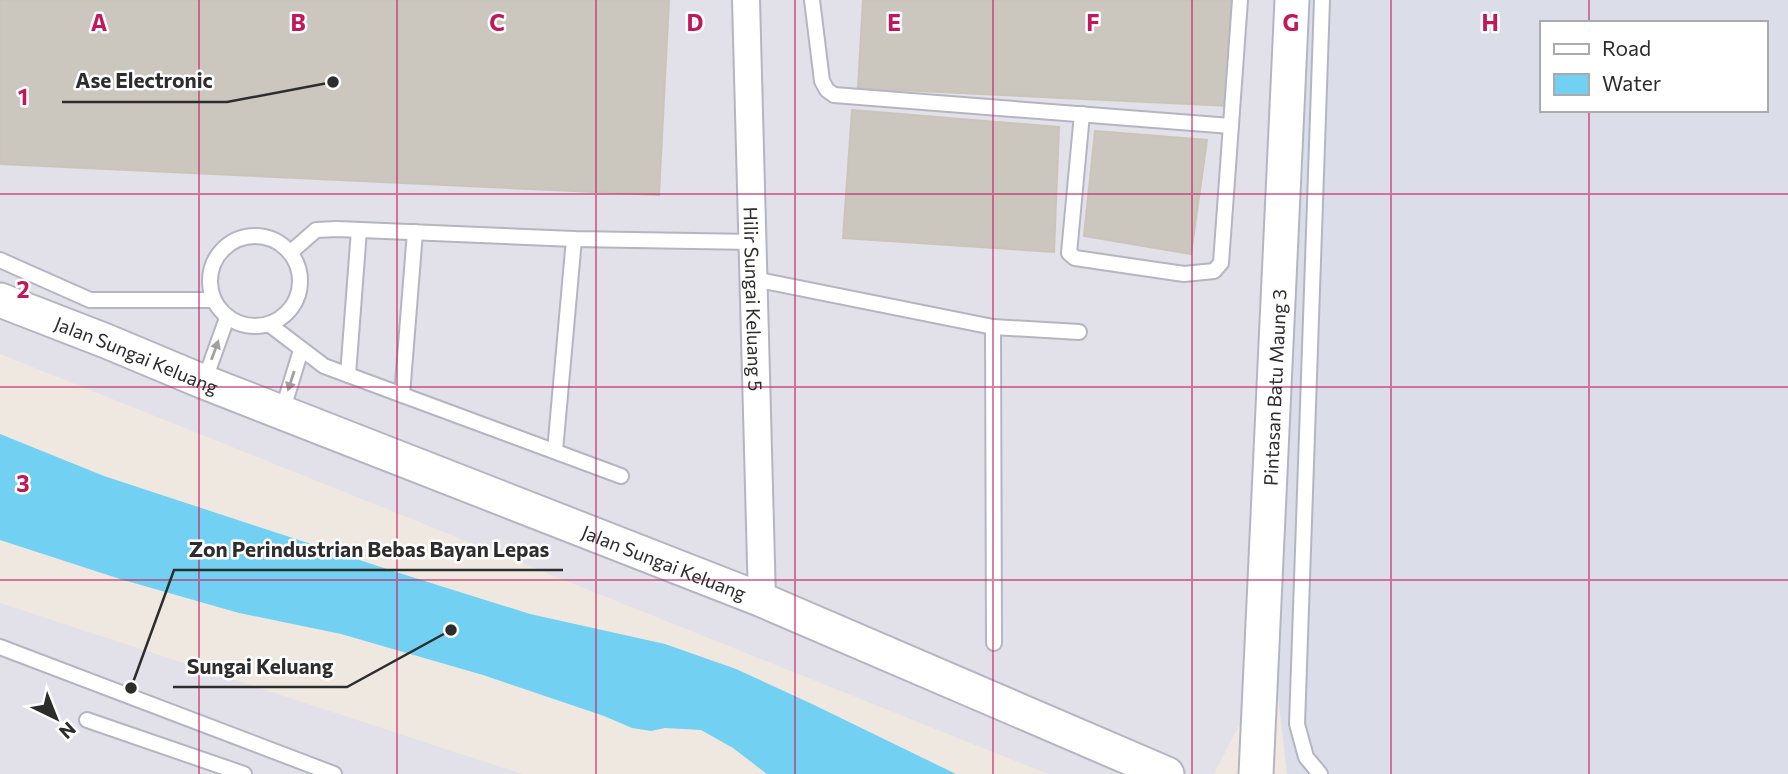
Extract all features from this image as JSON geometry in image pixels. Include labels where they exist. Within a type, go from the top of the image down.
[{"type":"street","name":"Hilir Sungai Keluang 5","points":[[746,0],[762,600]]},
{"type":"street","name":"Pintasan Batu Maung 3","points":[[1256,774],[1292,0]]},
{"type":"street","name":"Jalan Sungai Keluang","points":[[0,300],[762,600],[1167,774]]},
{"type":"lane","points":[[812,0],[822,80],[827,90],[834,95],[1231,126]]},
{"type":"lane","points":[[1082,114],[1069,253],[1074,258],[1184,274],[1214,271],[1221,263],[1240,0]]},
{"type":"lane","points":[[1320,774],[1306,757],[1297,723],[1322,0]]},
{"type":"lane","points":[[291,252],[316,230],[337,229],[574,239],[753,242]]},
{"type":"lane","points":[[348,375],[359,230]]},
{"type":"lane","points":[[402,395],[415,232]]},
{"type":"lane","points":[[252,235],[274,238],[291,252],[301,272],[299,294],[288,313],[270,325],[247,327],[227,318],[213,300],[209,278],[215,258],[231,242],[252,235]]},
{"type":"lane","points":[[555,452],[574,239]]},
{"type":"lane","points":[[0,260],[90,300],[213,300]]},
{"type":"lane","points":[[754,279],[993,327],[1079,332]]},
{"type":"lane","points":[[204,382],[227,318]]},
{"type":"lane","points":[[270,325],[324,366],[621,476]]},
{"type":"lane","points":[[993,327],[994,643]]},
{"type":"lane","points":[[282,412],[302,351]]},
{"type":"lane","points":[[0,648],[334,774]]},
{"type":"lane","points":[[87,720],[244,774]]},
{"type":"shaded area","points":[[0,0],[1287,0],[1244,716],[1214,774],[1048,774],[0,354]]},
{"type":"shaded area","points":[[1310,0],[1788,0],[1788,774],[1287,774],[1274,662]]},
{"type":"shaded area","points":[[0,603],[522,774],[0,774]]},
{"type":"water","points":[[0,434],[104,476],[396,572],[530,614],[665,644],[736,669],[956,774],[767,774],[733,748],[701,730],[665,728],[651,731],[632,728],[483,675],[341,634],[239,613],[120,579],[0,540]]},
{"type":"building","points":[[0,0],[669,0],[659,195],[0,164]]},
{"type":"building","points":[[863,0],[1236,0],[1230,106],[858,88]]},
{"type":"building","points":[[852,110],[1059,127],[1054,252],[843,238]]},
{"type":"building","points":[[1095,131],[1207,140],[1191,254],[1084,236]]},
{"type":"place","name":"Ase Electronic","points":[[333,82]]},
{"type":"place","name":"Sungai Keluang","points":[[451,630]]},
{"type":"place","name":"Zon Perindustrian Bebas Bayan Lepas","points":[[131,688]]}]
